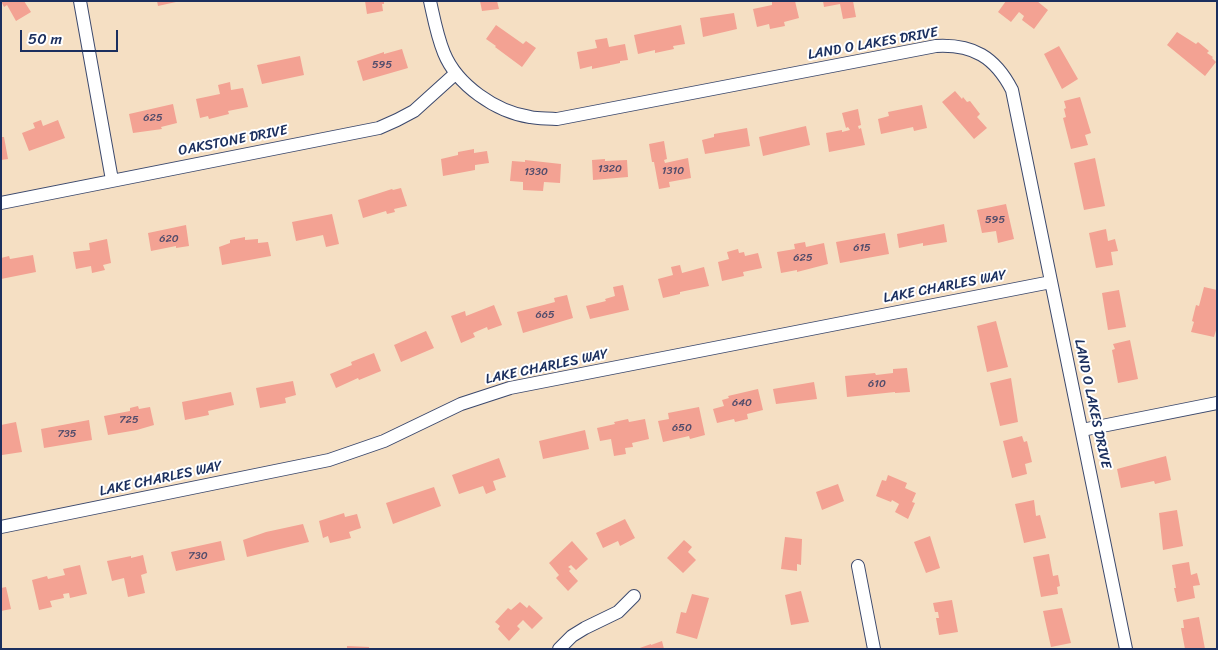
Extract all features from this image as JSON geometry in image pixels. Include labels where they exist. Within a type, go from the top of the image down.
[{"type":"street","points":[[80,1],[112,180]]},
{"type":"street","name":"LAND O LAKES DRIVE","points":[[430,1],[436,32],[444,55],[455,74],[479,94],[503,109],[529,117],[556,119],[936,46],[952,45],[970,49],[984,56],[995,65],[1006,78],[1012,90],[1126,649]]},
{"type":"street","name":"OAKSTONE DRIVE","points":[[1,203],[379,128],[414,111],[455,74]]},
{"type":"street","name":"LAKE CHARLES WAY","points":[[1,527],[328,460],[384,441],[461,404],[516,387],[1051,282]]},
{"type":"street","points":[[1082,430],[1217,402]]},
{"type":"street","points":[[858,566],[874,649]]},
{"type":"street","points":[[559,649],[572,636],[618,612],[634,596]]},
{"type":"building","points":[[1,1],[24,1],[31,12],[16,21],[7,5],[4,7]]},
{"type":"building","points":[[157,1],[176,1],[176,2],[158,6]]},
{"type":"building","points":[[365,1],[384,1],[384,4],[382,4],[383,11],[367,14]]},
{"type":"building","points":[[480,1],[497,1],[499,9],[482,11]]},
{"type":"building","points":[[774,1],[795,1],[799,18],[784,22],[785,26],[770,29],[769,24],[757,27],[753,9],[772,5]]},
{"type":"building","points":[[823,1],[853,1],[856,17],[843,19],[840,4],[824,7]]},
{"type":"building","points":[[1006,1],[1037,1],[1048,10],[1034,29],[1022,20],[1024,16],[1019,12],[1011,22],[998,12]]},
{"type":"building","points":[[734,13],[737,29],[703,37],[700,18]]},
{"type":"building","points":[[496,25],[523,44],[526,41],[536,48],[522,67],[486,39]]},
{"type":"building","points":[[681,25],[685,44],[673,46],[674,49],[655,53],[655,50],[638,54],[634,35]]},
{"type":"building","points":[[1177,32],[1196,44],[1198,42],[1213,57],[1216,62],[1205,76],[1167,45]]},
{"type":"building","points":[[607,38],[609,47],[625,44],[628,60],[592,69],[592,66],[580,69],[577,52],[597,48],[595,40]]},
{"type":"building","points":[[1059,46],[1078,79],[1062,89],[1044,54]]},
{"type":"building","points":[[402,49],[408,68],[363,81],[357,61],[384,52],[384,54]]},
{"type":"building","points":[[300,56],[304,75],[262,84],[257,65]]},
{"type":"building","points":[[230,82],[231,90],[243,88],[248,107],[228,111],[229,114],[209,119],[208,116],[200,118],[196,99],[220,94],[218,85]]},
{"type":"building","points":[[955,91],[962,99],[963,97],[967,102],[970,101],[980,114],[977,117],[987,128],[974,139],[942,102]]},
{"type":"building","points":[[1080,97],[1091,133],[1085,135],[1088,145],[1071,149],[1063,118],[1066,117],[1064,101]]},
{"type":"building","points":[[173,104],[177,123],[161,127],[162,129],[133,133],[129,114]]},
{"type":"building","points":[[922,105],[927,128],[914,131],[913,127],[881,134],[878,119],[889,116],[888,112]]},
{"type":"building","points":[[858,109],[861,125],[858,126],[859,129],[861,128],[865,145],[829,152],[826,133],[850,130],[848,127],[846,128],[842,113]]},
{"type":"building","points":[[41,120],[43,126],[58,120],[65,138],[29,151],[22,133],[35,128],[33,123]]},
{"type":"building","points":[[806,126],[810,145],[763,156],[759,137]]},
{"type":"building","points":[[747,128],[750,146],[705,154],[702,140],[714,137],[714,134]]},
{"type":"building","points":[[1,137],[4,137],[8,159],[1,160]]},
{"type":"building","points":[[664,141],[667,159],[664,160],[665,163],[688,158],[691,178],[669,182],[670,187],[659,189],[649,144]]},
{"type":"building","points":[[474,149],[474,153],[487,151],[489,163],[475,165],[475,170],[443,176],[441,159],[458,155],[458,152]]},
{"type":"building","points":[[1095,158],[1105,206],[1084,210],[1074,163]]},
{"type":"building","points":[[605,159],[605,161],[627,160],[628,177],[593,180],[592,160]]},
{"type":"building","points":[[525,160],[561,164],[560,183],[544,182],[543,191],[523,190],[523,182],[510,181],[512,161],[525,162]]},
{"type":"building","points":[[401,188],[407,206],[394,209],[395,212],[387,214],[386,211],[363,218],[358,200]]},
{"type":"building","points":[[1006,204],[1014,239],[998,243],[996,231],[982,233],[977,210]]},
{"type":"building","points":[[332,214],[339,244],[326,247],[323,235],[296,241],[292,222]]},
{"type":"building","points":[[944,224],[947,242],[923,246],[923,243],[899,248],[897,234]]},
{"type":"building","points":[[186,225],[189,246],[176,248],[176,246],[151,251],[148,233]]},
{"type":"building","points":[[1106,229],[1108,241],[1115,239],[1118,251],[1111,252],[1113,265],[1096,268],[1089,233]]},
{"type":"building","points":[[885,233],[889,254],[840,263],[836,242]]},
{"type":"building","points":[[245,237],[245,240],[258,239],[258,243],[268,242],[271,256],[222,265],[219,247],[230,243],[230,240]]},
{"type":"building","points":[[107,239],[111,263],[103,265],[105,270],[92,273],[91,266],[76,269],[73,252],[90,250],[89,243]]},
{"type":"building","points":[[805,242],[806,247],[824,243],[828,264],[797,272],[797,270],[781,273],[777,252],[795,249],[794,244]]},
{"type":"building","points":[[738,249],[739,253],[744,252],[745,256],[758,253],[762,268],[743,272],[744,276],[722,281],[718,262],[729,259],[727,252]]},
{"type":"building","points":[[33,255],[36,272],[1,279],[1,258],[9,256],[10,259]]},
{"type":"building","points":[[680,265],[682,273],[704,267],[709,286],[680,292],[680,294],[663,298],[658,279],[673,275],[671,267]]},
{"type":"building","points":[[623,285],[629,310],[590,319],[586,306],[606,301],[605,299],[615,296],[613,287]]},
{"type":"building","points":[[1204,287],[1217,290],[1217,327],[1214,337],[1191,332],[1196,305],[1199,306]]},
{"type":"building","points":[[1119,290],[1126,327],[1108,330],[1102,293]]},
{"type":"building","points":[[567,295],[573,318],[523,333],[517,312],[555,302],[554,298]]},
{"type":"building","points":[[494,305],[502,325],[488,330],[487,327],[473,333],[475,337],[461,343],[451,316],[465,311],[466,316]]},
{"type":"building","points":[[996,321],[1008,367],[987,372],[977,326]]},
{"type":"building","points":[[426,331],[434,348],[401,362],[394,345]]},
{"type":"building","points":[[1130,340],[1138,379],[1118,383],[1112,350],[1115,349],[1113,344]]},
{"type":"building","points":[[374,353],[381,371],[359,380],[358,378],[336,388],[330,374],[352,365],[351,362]]},
{"type":"building","points":[[907,368],[910,392],[847,397],[845,376],[893,373],[893,369]]},
{"type":"building","points":[[1011,378],[1018,422],[1000,426],[990,383]]},
{"type":"building","points":[[293,381],[296,395],[285,398],[286,403],[260,408],[256,388]]},
{"type":"building","points":[[814,382],[817,399],[776,404],[773,389]]},
{"type":"building","points":[[758,389],[763,410],[747,414],[748,419],[735,422],[734,419],[717,423],[713,409],[724,406],[722,400],[729,398],[728,396]]},
{"type":"building","points":[[231,392],[234,405],[208,411],[209,415],[185,420],[182,402]]},
{"type":"building","points":[[138,406],[139,409],[150,407],[154,425],[108,435],[104,416],[130,411],[130,408]]},
{"type":"building","points":[[699,407],[705,435],[690,439],[689,436],[663,442],[658,421],[669,419],[668,413]]},
{"type":"building","points":[[628,419],[629,422],[645,419],[649,439],[632,443],[633,447],[625,448],[626,454],[614,456],[611,439],[600,441],[597,428]]},
{"type":"building","points":[[89,420],[92,440],[44,448],[41,429]]},
{"type":"building","points":[[16,422],[22,452],[2,455],[1,425]]},
{"type":"building","points":[[585,430],[589,449],[543,459],[539,441]]},
{"type":"building","points":[[1022,436],[1024,442],[1027,441],[1032,462],[1025,464],[1027,474],[1012,478],[1003,441]]},
{"type":"building","points":[[1166,456],[1171,480],[1155,484],[1154,481],[1121,488],[1117,469]]},
{"type":"building","points":[[499,458],[506,477],[493,481],[496,490],[486,494],[483,486],[459,494],[452,475]]},
{"type":"building","points":[[888,475],[907,483],[905,488],[916,493],[912,502],[915,503],[908,519],[895,512],[899,504],[876,496],[882,480],[886,481]]},
{"type":"building","points":[[838,484],[844,501],[822,510],[816,492]]},
{"type":"building","points":[[434,487],[441,506],[393,524],[386,503]]},
{"type":"building","points":[[1034,500],[1036,516],[1040,515],[1046,538],[1024,543],[1015,504]]},
{"type":"building","points":[[1177,510],[1183,546],[1163,550],[1159,513]]},
{"type":"building","points":[[344,513],[345,517],[357,514],[361,528],[349,532],[351,538],[330,543],[328,536],[323,538],[319,521]]},
{"type":"building","points":[[625,519],[635,538],[620,546],[618,541],[603,548],[596,533]]},
{"type":"building","points":[[303,524],[309,542],[247,557],[243,540],[266,532]]},
{"type":"building","points":[[930,536],[940,568],[926,573],[914,542]]},
{"type":"building","points":[[785,537],[802,539],[801,565],[797,564],[797,571],[781,569]]},
{"type":"building","points":[[684,540],[692,547],[688,552],[696,560],[683,573],[667,558]]},
{"type":"building","points":[[221,541],[225,560],[176,571],[171,552]]},
{"type":"building","points":[[572,541],[588,559],[576,570],[571,565],[568,567],[571,569],[569,571],[578,581],[568,591],[556,578],[559,575],[549,563]]},
{"type":"building","points":[[1049,554],[1053,576],[1058,575],[1060,586],[1057,587],[1058,594],[1041,597],[1033,557]]},
{"type":"building","points":[[143,555],[147,573],[141,575],[145,593],[128,597],[124,578],[112,581],[107,561]]},
{"type":"building","points":[[1189,562],[1191,575],[1197,573],[1200,585],[1193,586],[1195,598],[1177,602],[1172,565]]},
{"type":"building","points":[[80,565],[87,594],[70,598],[69,593],[63,594],[64,598],[50,601],[52,607],[39,610],[32,580],[47,576],[48,579],[65,575],[63,569]]},
{"type":"building","points":[[6,587],[11,609],[1,611],[1,588]]},
{"type":"building","points":[[801,591],[809,622],[791,625],[785,595]]},
{"type":"building","points":[[692,594],[709,598],[697,639],[676,633],[681,612],[686,613]]},
{"type":"building","points":[[952,600],[958,632],[939,635],[936,618],[939,618],[938,612],[935,612],[933,603]]},
{"type":"building","points":[[520,602],[527,608],[529,605],[543,618],[532,629],[523,620],[517,626],[520,629],[509,641],[498,629],[500,626],[495,622],[508,608],[511,610]]},
{"type":"building","points":[[1062,608],[1071,643],[1051,647],[1043,611]]},
{"type":"building","points":[[1199,617],[1205,649],[1185,649],[1181,628],[1184,628],[1183,620]]},
{"type":"building","points":[[662,641],[664,649],[637,649],[651,644]]},
{"type":"building","points":[[347,646],[369,647],[369,649],[347,649]]}]
